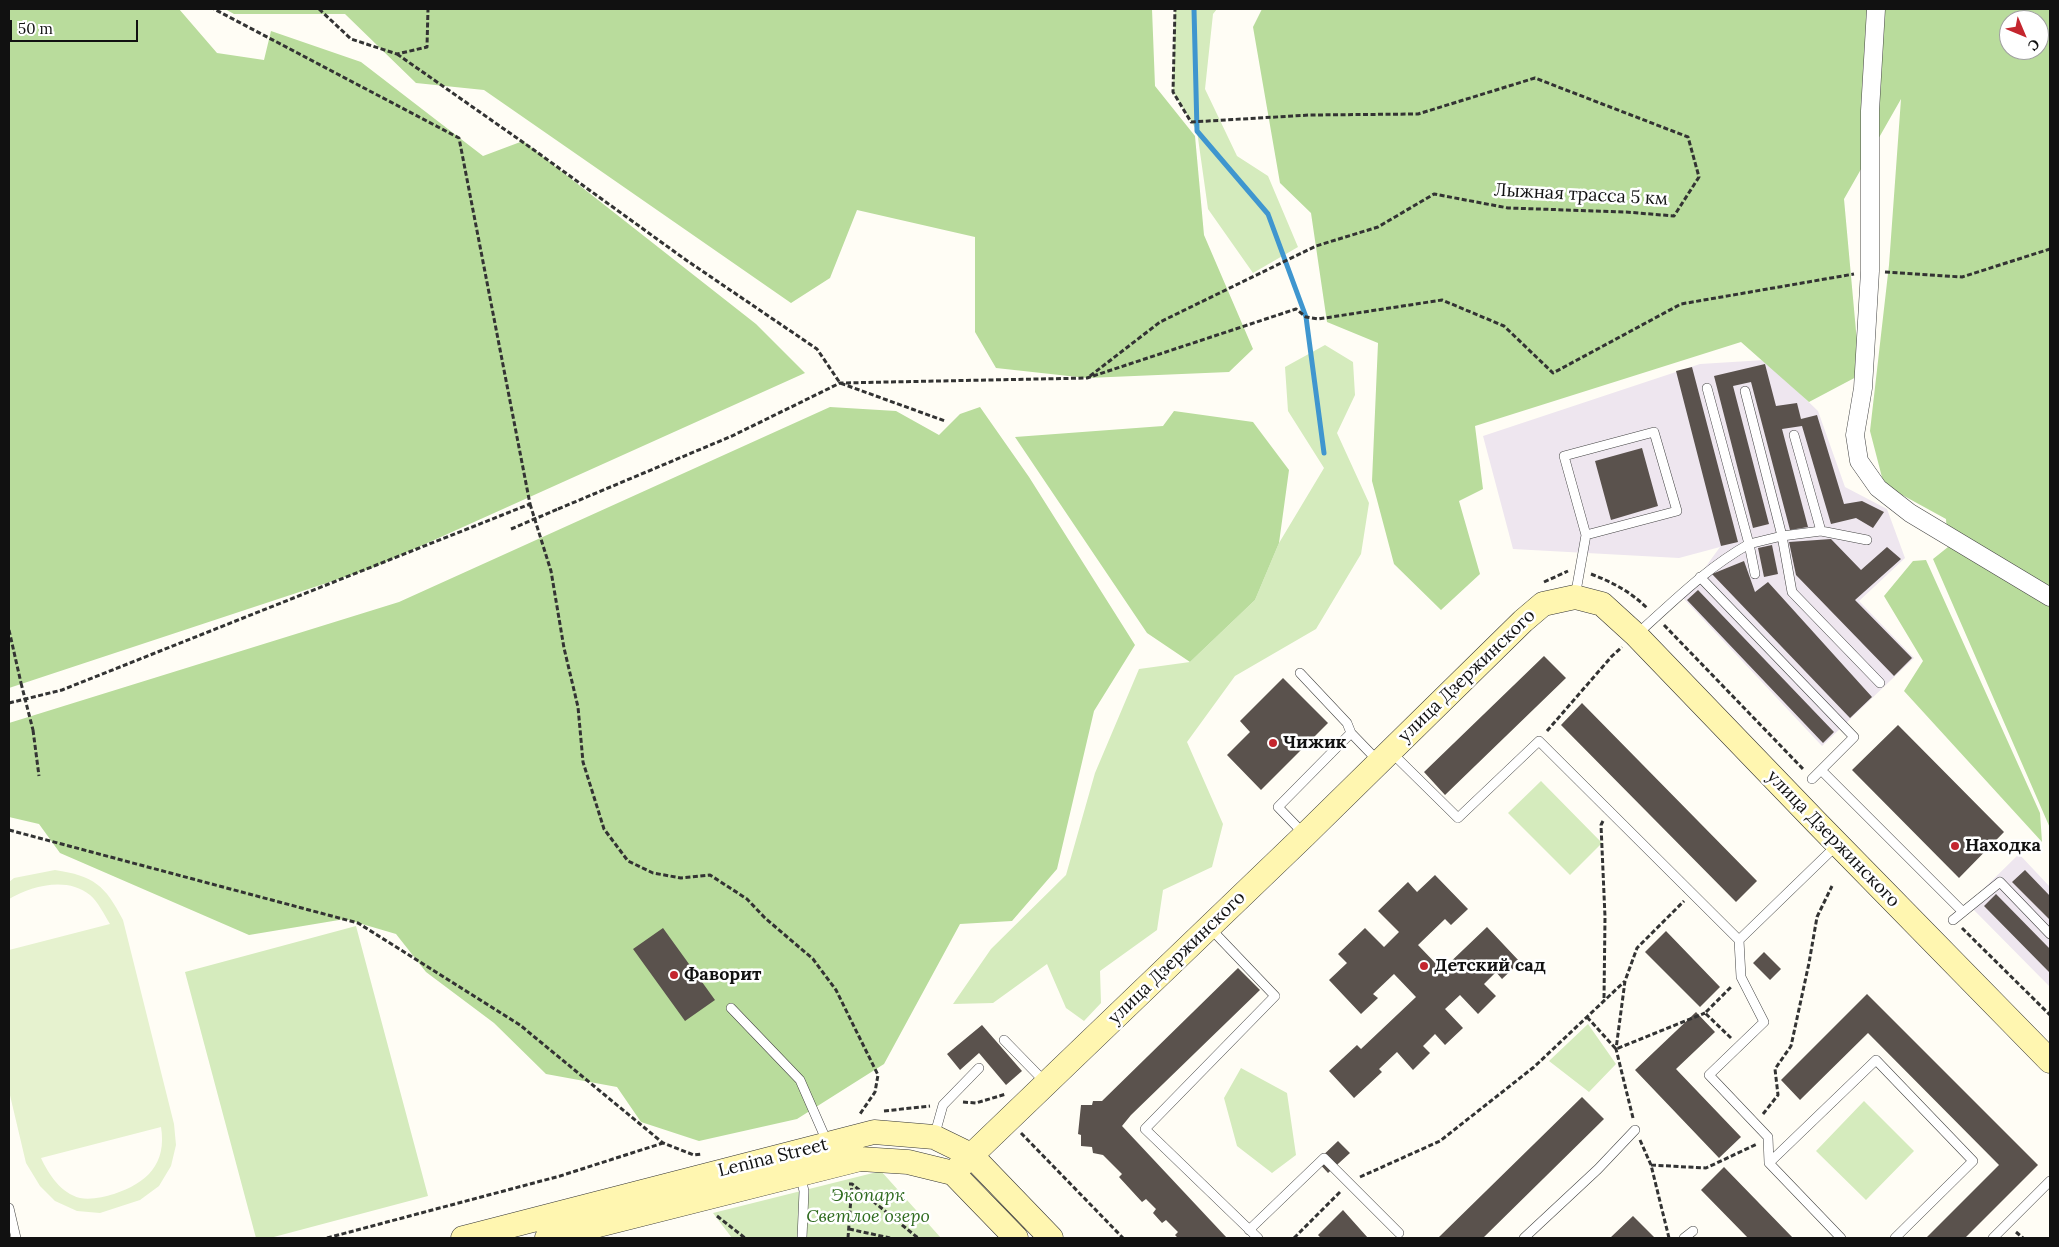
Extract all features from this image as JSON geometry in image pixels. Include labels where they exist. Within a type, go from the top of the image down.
[{"type":"main road","name":"улица Дзержинского","points":[[953,1173],[1305,835],[1523,621],[1543,604],[1575,597],[1602,604],[1636,635],[1837,844],[2050,1061]]},
{"type":"main road","name":"Lenina Street","points":[[463,1238],[874,1132],[934,1137],[971,1154],[1051,1238]]},
{"type":"main road","name":"Lenina Street","points":[[547,1238],[860,1158],[908,1162],[953,1173]]},
{"type":"main road","points":[[953,1173],[1016,1238]]},
{"type":"street","points":[[1876,9],[1870,111],[1870,271],[1863,388],[1855,435],[1859,462],[1878,488],[1910,514],[2050,597]]},
{"type":"lane","points":[[1707,388],[1749,544],[1755,574]]},
{"type":"lane","points":[[1745,391],[1782,536],[1792,592],[1880,683]]},
{"type":"lane","points":[[1575,597],[1586,535],[1564,456],[1654,432],[1677,511],[1586,535]]},
{"type":"lane","points":[[1794,435],[1821,531]]},
{"type":"lane","points":[[1636,635],[1700,577],[1722,560],[1749,544],[1782,536],[1821,531],[1867,540]]},
{"type":"lane","points":[[1700,577],[1854,737],[1812,779]]},
{"type":"lane","points":[[1300,673],[1347,723],[1351,733],[1384,756],[1458,818],[1539,740],[1739,940],[1741,977],[1764,1022],[1709,1075],[1768,1137],[1769,1163],[1841,1238]]},
{"type":"lane","points":[[1305,835],[1278,807],[1351,733]]},
{"type":"lane","points":[[1821,770],[1963,912]]},
{"type":"lane","points":[[1739,940],[1837,844]]},
{"type":"lane","points":[[1953,920],[2000,882],[2050,934]]},
{"type":"lane","points":[[1209,927],[1275,996],[1145,1129],[1258,1238]]},
{"type":"lane","points":[[731,1008],[800,1080],[835,1142]]},
{"type":"lane","points":[[1004,1040],[1047,1084]]},
{"type":"lane","points":[[1769,1163],[1876,1060],[1973,1161],[1895,1238]]},
{"type":"lane","points":[[934,1137],[943,1105],[979,1068]]},
{"type":"lane","points":[[1524,1238],[1598,1169],[1635,1130]]},
{"type":"lane","points":[[1249,1230],[1324,1158],[1399,1233]]},
{"type":"lane","points":[[800,1173],[804,1191],[802,1238]]},
{"type":"lane","points":[[1993,1238],[2050,1181]]},
{"type":"lane","points":[[9,1208],[16,1238]]},
{"type":"lane","points":[[1684,1238],[1693,1230]]},
{"type":"path","points":[[214,9],[459,138],[530,504],[536,518],[551,571],[564,648],[578,707],[583,762],[604,829],[628,861],[653,873],[681,878],[710,875],[748,899],[766,918],[806,952],[836,990],[878,1075],[874,1092],[835,1142]]},
{"type":"path","points":[[320,9],[351,39],[397,54],[686,260],[817,349],[840,383],[945,421]]},
{"type":"path","points":[[397,54],[427,47],[428,9]]},
{"type":"path","name":"Лыжная трасса 5 км","points":[[1087,378],[1160,322],[1316,246],[1378,227],[1434,194],[1508,208],[1626,212],[1674,216],[1699,177],[1688,137],[1535,78],[1418,114],[1310,115],[1192,122],[1173,92],[1175,9]]},
{"type":"path","points":[[511,529],[732,436],[840,383],[1087,378],[1296,309],[1306,317],[1318,319],[1442,300],[1504,326],[1553,373],[1681,304],[1870,271],[1962,277],[2050,249]]},
{"type":"path","points":[[9,703],[62,690],[530,504]]},
{"type":"path","points":[[9,630],[33,730],[39,776]]},
{"type":"path","points":[[1539,740],[1612,656],[1636,635]]},
{"type":"path","points":[[1604,1000],[1605,917],[1601,825],[1608,810]]},
{"type":"path","points":[[9,830],[358,923],[520,1025],[663,1143],[694,1155],[704,1154]]},
{"type":"path","points":[[1755,1123],[1778,1095],[1775,1069],[1791,1046],[1817,917],[1832,886]]},
{"type":"path","points":[[1670,1238],[1651,1165],[1635,1130],[1616,1049],[1625,981],[1637,948],[1691,893]]},
{"type":"path","points":[[1616,1049],[1705,1012],[1741,977]]},
{"type":"path","points":[[1294,1238],[1350,1182],[1370,1171],[1440,1141],[1534,1067],[1625,981]]},
{"type":"path","points":[[1705,1012],[1739,1046]]},
{"type":"path","points":[[1587,1017],[1616,1049]]},
{"type":"path","points":[[1008,1120],[1123,1238]]},
{"type":"path","points":[[1651,1165],[1706,1168],[1740,1153],[1768,1137]]},
{"type":"path","points":[[327,1238],[560,1176],[663,1143]]},
{"type":"path","points":[[843,1185],[852,1184],[918,1238]]},
{"type":"path","points":[[848,1238],[852,1184]]},
{"type":"path","points":[[713,1212],[745,1238]]},
{"type":"path","points":[[849,1229],[890,1238]]},
{"type":"shaded area","points":[[1765,360],[1818,411],[1845,487],[1887,509],[1905,558],[1859,601],[1914,658],[1822,746],[1683,598],[1720,547],[1679,558],[1513,549],[1483,436],[1700,364]]},
{"type":"shaded area","points":[[2019,854],[2050,887],[2050,987],[1968,904]]},
{"type":"green space","points":[[9,9],[179,9],[217,53],[264,60],[271,31],[361,62],[483,156],[523,141],[756,324],[805,373],[372,568],[9,688]]},
{"type":"green space","points":[[225,9],[1152,9],[1155,86],[1195,136],[1204,235],[1253,349],[1229,372],[1087,378],[996,368],[975,332],[975,237],[857,210],[830,278],[791,303],[484,90],[416,83],[345,14],[234,14]]},
{"type":"green space","points":[[1175,9],[1217,9],[1213,14],[1205,89],[1237,156],[1268,176],[1298,247],[1253,273],[1208,209],[1197,131],[1173,92]]},
{"type":"green space","points":[[1262,9],[2050,9],[2050,828],[1933,559],[1948,547],[1946,519],[1884,485],[1870,431],[1889,265],[1901,99],[1844,199],[1860,375],[1809,402],[1741,342],[1475,426],[1483,489],[1459,501],[1480,574],[1441,610],[1394,564],[1372,481],[1378,343],[1327,322],[1311,213],[1280,183],[1253,27]]},
{"type":"green space","points":[[1325,345],[1353,362],[1355,395],[1337,433],[1369,503],[1361,554],[1316,629],[1235,676],[1187,742],[1223,824],[1212,867],[1163,890],[1157,930],[1100,971],[1101,1003],[1084,1021],[1066,1008],[1047,964],[993,1003],[953,1004],[991,949],[1066,875],[1095,773],[1139,669],[1190,662],[1255,600],[1279,543],[1324,468],[1288,411],[1285,367]]},
{"type":"green space","points":[[830,407],[896,411],[939,435],[960,414],[980,407],[1029,477],[1135,645],[1094,711],[1057,869],[1012,921],[960,924],[884,1064],[797,1119],[699,1141],[641,1122],[617,1087],[546,1074],[494,1023],[426,972],[396,934],[345,919],[249,935],[60,853],[39,824],[9,817],[9,723],[399,602]]},
{"type":"green space","points":[[1174,411],[1253,422],[1289,470],[1279,543],[1255,600],[1190,662],[1147,633],[1015,437],[1163,426]]},
{"type":"green space","points":[[1926,560],[2040,813],[2042,842],[1904,691],[1923,661],[1884,596],[1913,561]]},
{"type":"green space","points":[[1541,781],[1602,843],[1570,875],[1508,813]]},
{"type":"green space","points":[[55,870],[80,875],[104,890],[123,920],[174,1124],[176,1145],[171,1166],[159,1186],[140,1200],[100,1213],[77,1211],[55,1201],[40,1186],[26,1163],[9,1091],[9,950],[110,924],[90,895],[81,889],[71,886],[60,884],[38,887],[9,899],[9,882],[14,878]],"holes":[[[161,1127],[161,1152],[157,1162],[145,1178],[126,1189],[97,1198],[80,1198],[61,1188],[41,1158]]]},
{"type":"green space","points":[[356,926],[428,1196],[270,1238],[256,1238],[185,972]]},
{"type":"green space","points":[[1588,1024],[1616,1064],[1589,1092],[1549,1061]]},
{"type":"green space","points":[[1241,1068],[1287,1093],[1296,1155],[1272,1173],[1237,1146],[1224,1098]]},
{"type":"green space","points":[[1864,1101],[1914,1151],[1866,1200],[1816,1151]]},
{"type":"green space","name":"Экопарк Светлое озеро","points":[[881,1171],[941,1238],[732,1238],[713,1213]]},
{"type":"building","points":[[1765,364],[1776,406],[1797,403],[1801,419],[1817,415],[1844,504],[1862,501],[1884,512],[1873,528],[1856,518],[1831,524],[1802,426],[1782,429],[1808,527],[1790,530],[1751,382],[1733,386],[1769,524],[1753,528],[1714,376]]},
{"type":"building","points":[[1692,367],[1738,542],[1721,546],[1676,371]]},
{"type":"building","points":[[1642,448],[1658,506],[1611,520],[1595,461]]},
{"type":"building","points":[[1831,539],[1861,570],[1887,547],[1901,559],[1855,600],[1912,658],[1894,676],[1796,575],[1789,542]]},
{"type":"building","points":[[1772,545],[1778,574],[1764,577],[1758,548]]},
{"type":"building","points":[[1744,561],[1755,592],[1768,582],[1872,697],[1850,718],[1712,574]]},
{"type":"building","points":[[1698,590],[1834,732],[1823,743],[1687,600]]},
{"type":"building","points":[[1544,656],[1566,678],[1445,795],[1424,772]]},
{"type":"building","name":"Чижик","points":[[1283,678],[1328,723],[1261,790],[1227,755],[1250,732],[1240,721]]},
{"type":"building","points":[[1582,703],[1757,881],[1736,902],[1561,725]]},
{"type":"building","points":[[1898,725],[2004,832],[1959,878],[1852,770]]},
{"type":"building","points":[[2025,870],[2050,896],[2050,920],[2012,882]]},
{"type":"building","points":[[1435,875],[1468,909],[1451,925],[1445,919],[1418,945],[1442,970],[1487,927],[1520,962],[1502,979],[1496,972],[1484,984],[1496,996],[1478,1014],[1460,995],[1445,1009],[1463,1028],[1445,1045],[1435,1034],[1423,1046],[1430,1053],[1413,1070],[1397,1052],[1379,1069],[1382,1072],[1354,1098],[1329,1071],[1357,1045],[1361,1049],[1416,997],[1394,974],[1373,994],[1378,998],[1361,1014],[1329,980],[1347,963],[1338,954],[1365,928],[1384,947],[1399,932],[1378,911],[1408,882],[1417,892]]},
{"type":"building","points":[[1996,894],[2050,949],[2050,973],[1984,906]]},
{"type":"building","name":"Фаворит","points":[[663,928],[715,1000],[685,1021],[633,949]]},
{"type":"building","points":[[1666,931],[1720,987],[1700,1007],[1645,952]]},
{"type":"building","points":[[1764,952],[1781,969],[1770,980],[1753,963]]},
{"type":"building","points":[[1238,968],[1260,990],[1131,1115],[1122,1126],[1227,1238],[1178,1238],[1175,1235],[1178,1232],[1166,1220],[1162,1223],[1153,1213],[1156,1209],[1146,1199],[1142,1202],[1119,1177],[1122,1174],[1103,1155],[1093,1153],[1092,1147],[1081,1146],[1081,1135],[1078,1134],[1081,1105],[1092,1105],[1093,1101],[1102,1101]]},
{"type":"building","points":[[1867,994],[2038,1165],[1965,1238],[1926,1238],[1999,1165],[1868,1033],[1800,1100],[1781,1080]]},
{"type":"building","points":[[1696,1012],[1715,1032],[1676,1069],[1741,1137],[1719,1158],[1635,1070]]},
{"type":"building","points":[[982,1025],[1022,1071],[1006,1085],[979,1053],[960,1070],[947,1054]]},
{"type":"building","points":[[1582,1097],[1604,1119],[1483,1238],[1438,1238]]},
{"type":"building","points":[[1338,1141],[1350,1153],[1328,1173],[1317,1161]]},
{"type":"building","points":[[1724,1167],[1793,1238],[1748,1238],[1701,1190]]},
{"type":"building","points":[[1343,1210],[1368,1238],[1321,1238],[1318,1235]]},
{"type":"building","points":[[1633,1216],[1655,1238],[1610,1238]]},
{"type":"waterway","points":[[1194,9],[1197,131],[1268,214],[1306,317],[1324,453]]},
{"type":"place","name":"Чижик","points":[[1273,743]]},
{"type":"place","name":"Находка","points":[[1955,846]]},
{"type":"place","name":"Детский сад","points":[[1424,966]]},
{"type":"place","name":"Фаворит","points":[[674,975]]}]
